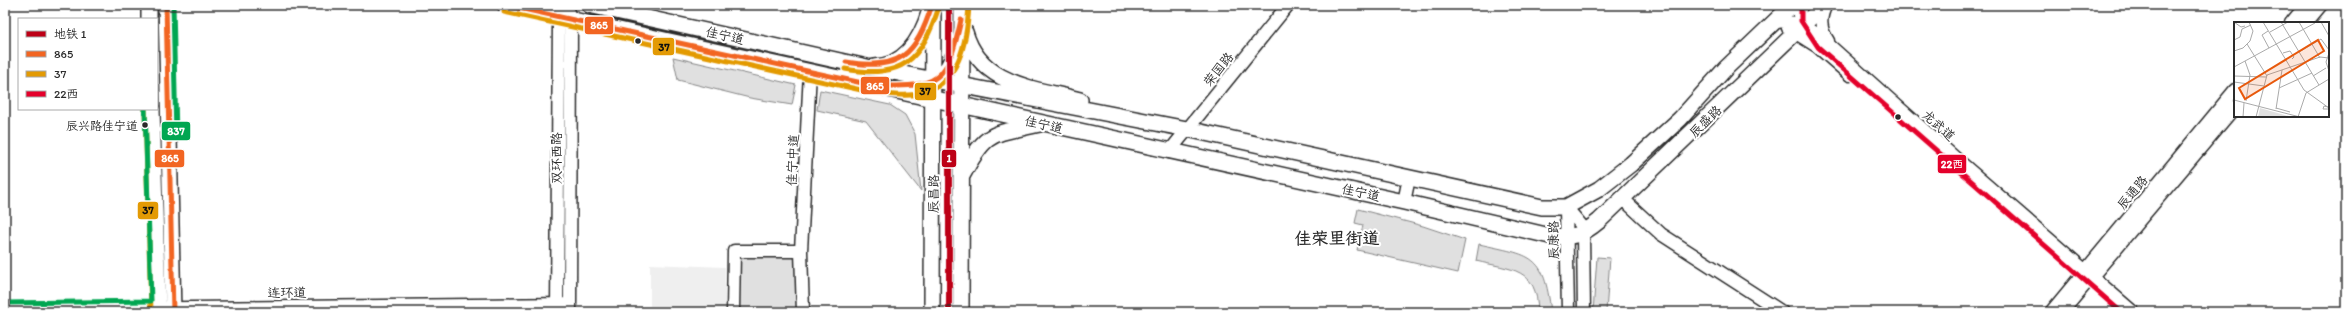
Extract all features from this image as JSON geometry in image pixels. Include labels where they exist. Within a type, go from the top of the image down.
[{"type":"main road","points":[[149,5],[149,18]]},
{"type":"main road","points":[[166,5],[173,310]]},
{"type":"main road","name":"佳宁道","points":[[505,5],[565,12],[934,100],[1404,202],[1550,236],[1567,238],[1583,234]]},
{"type":"main road","name":"佳宁道","points":[[589,5],[867,67],[1187,129],[1542,207],[1566,207]]},
{"type":"main road","points":[[867,67],[885,65],[906,54],[920,35],[932,5]]},
{"type":"main road","name":"辰昌路","points":[[932,5],[934,81],[932,312]]},
{"type":"main road","name":"辰盛路","points":[[1566,207],[1599,189],[1631,164],[1680,119],[1726,69],[1792,5]]},
{"type":"main road","name":"辰盛路","points":[[1583,234],[1623,199],[1825,5]]},
{"type":"main road","points":[[876,86],[912,87],[934,81],[943,74],[951,63],[961,12]]},
{"type":"main road","points":[[961,12],[961,312]]},
{"type":"main road","points":[[961,12],[966,38],[976,58],[983,66],[992,72],[1018,84],[1102,105],[1139,120]]},
{"type":"main road","points":[[152,110],[158,310]]},
{"type":"main road","points":[[961,178],[977,148],[986,140],[1008,130],[1044,124]]},
{"type":"street","name":"荣国路","points":[[1169,152],[1288,5]]},
{"type":"street","points":[[1801,5],[1800,29],[2085,276],[2121,312]]},
{"type":"street","points":[[1825,5],[1821,16],[1821,27],[1830,46]]},
{"type":"street","points":[[2292,22],[2306,5]]},
{"type":"street","points":[[2307,22],[2321,5]]},
{"type":"street","points":[[557,309],[565,12]]},
{"type":"street","name":"双环西路","points":[[565,12],[570,309]]},
{"type":"street","name":"龙武道","points":[[1774,22],[1781,21],[1800,29],[1830,46],[2085,276],[2133,312]]},
{"type":"street","name":"佳宁中道","points":[[803,312],[801,251],[810,71]]},
{"type":"street","name":"辰通路","points":[[2062,312],[2085,276],[2234,91]]},
{"type":"street","name":"辰通路","points":[[2051,312],[2085,276],[2234,108]]},
{"type":"street","points":[[1404,202],[1409,178]]},
{"type":"street","points":[[1623,199],[1661,234],[1782,312]]},
{"type":"street","name":"辰康路","points":[[1566,207],[1582,226],[1584,312]]},
{"type":"street","name":"辰康路","points":[[1566,207],[1568,312]]},
{"type":"street","points":[[733,312],[734,251],[801,251]]},
{"type":"street","name":"连环道","points":[[272,312],[557,309]]},
{"type":"street","name":"连环道","points":[[5,310],[570,309]]},
{"type":"shaded area","points":[[673,57],[796,85],[792,105],[750,98],[678,80]]},
{"type":"shaded area","points":[[820,90],[890,105],[905,115],[915,134],[921,191],[866,121],[817,110]]},
{"type":"shaded area","points":[[1358,209],[1423,226],[1465,240],[1458,273],[1357,250],[1363,225],[1355,223]]},
{"type":"shaded area","points":[[1479,244],[1512,251],[1532,260],[1539,268],[1544,278],[1551,312],[1538,312],[1537,297],[1533,286],[1527,278],[1520,273],[1501,266],[1476,261]]},
{"type":"shaded area","points":[[739,256],[796,257],[798,312],[738,312]]},
{"type":"shaded area","points":[[1597,257],[1610,258],[1606,312],[1593,312]]},
{"type":"shaded area","points":[[650,264],[725,267],[725,312],[650,312]]},
{"type":"metro line","name":"1","points":[[949,5],[949,312]]},
{"type":"transit line","name":"865","points":[[166,5],[173,312]]},
{"type":"transit line","name":"837","points":[[173,5],[176,137]]},
{"type":"transit line","name":"865","points":[[505,5],[876,86],[914,85],[927,82],[937,77],[945,69],[951,57],[961,20]]},
{"type":"transit line","name":"865","points":[[846,62],[880,64],[893,61],[903,56],[912,47],[919,36],[932,5]]},
{"type":"transit line","name":"37","points":[[504,12],[875,93],[907,95],[918,94],[932,89],[943,82],[952,72],[963,47],[969,5]]},
{"type":"transit line","name":"22西","points":[[1801,5],[1801,21],[1818,47],[2121,312]]},
{"type":"transit line","name":"37","points":[[845,69],[882,71],[895,68],[907,62],[917,53],[925,41],[939,7]]},
{"type":"transit line","name":"37","points":[[145,110],[151,312]]},
{"type":"transit line","name":"837","points":[[5,303],[151,301],[145,110]]},
{"type":"place","name":"辰兴路佳宁道","points":[[145,125]]},
{"type":"district","name":"佳荣里街道","points":[[1337,238]]}]
